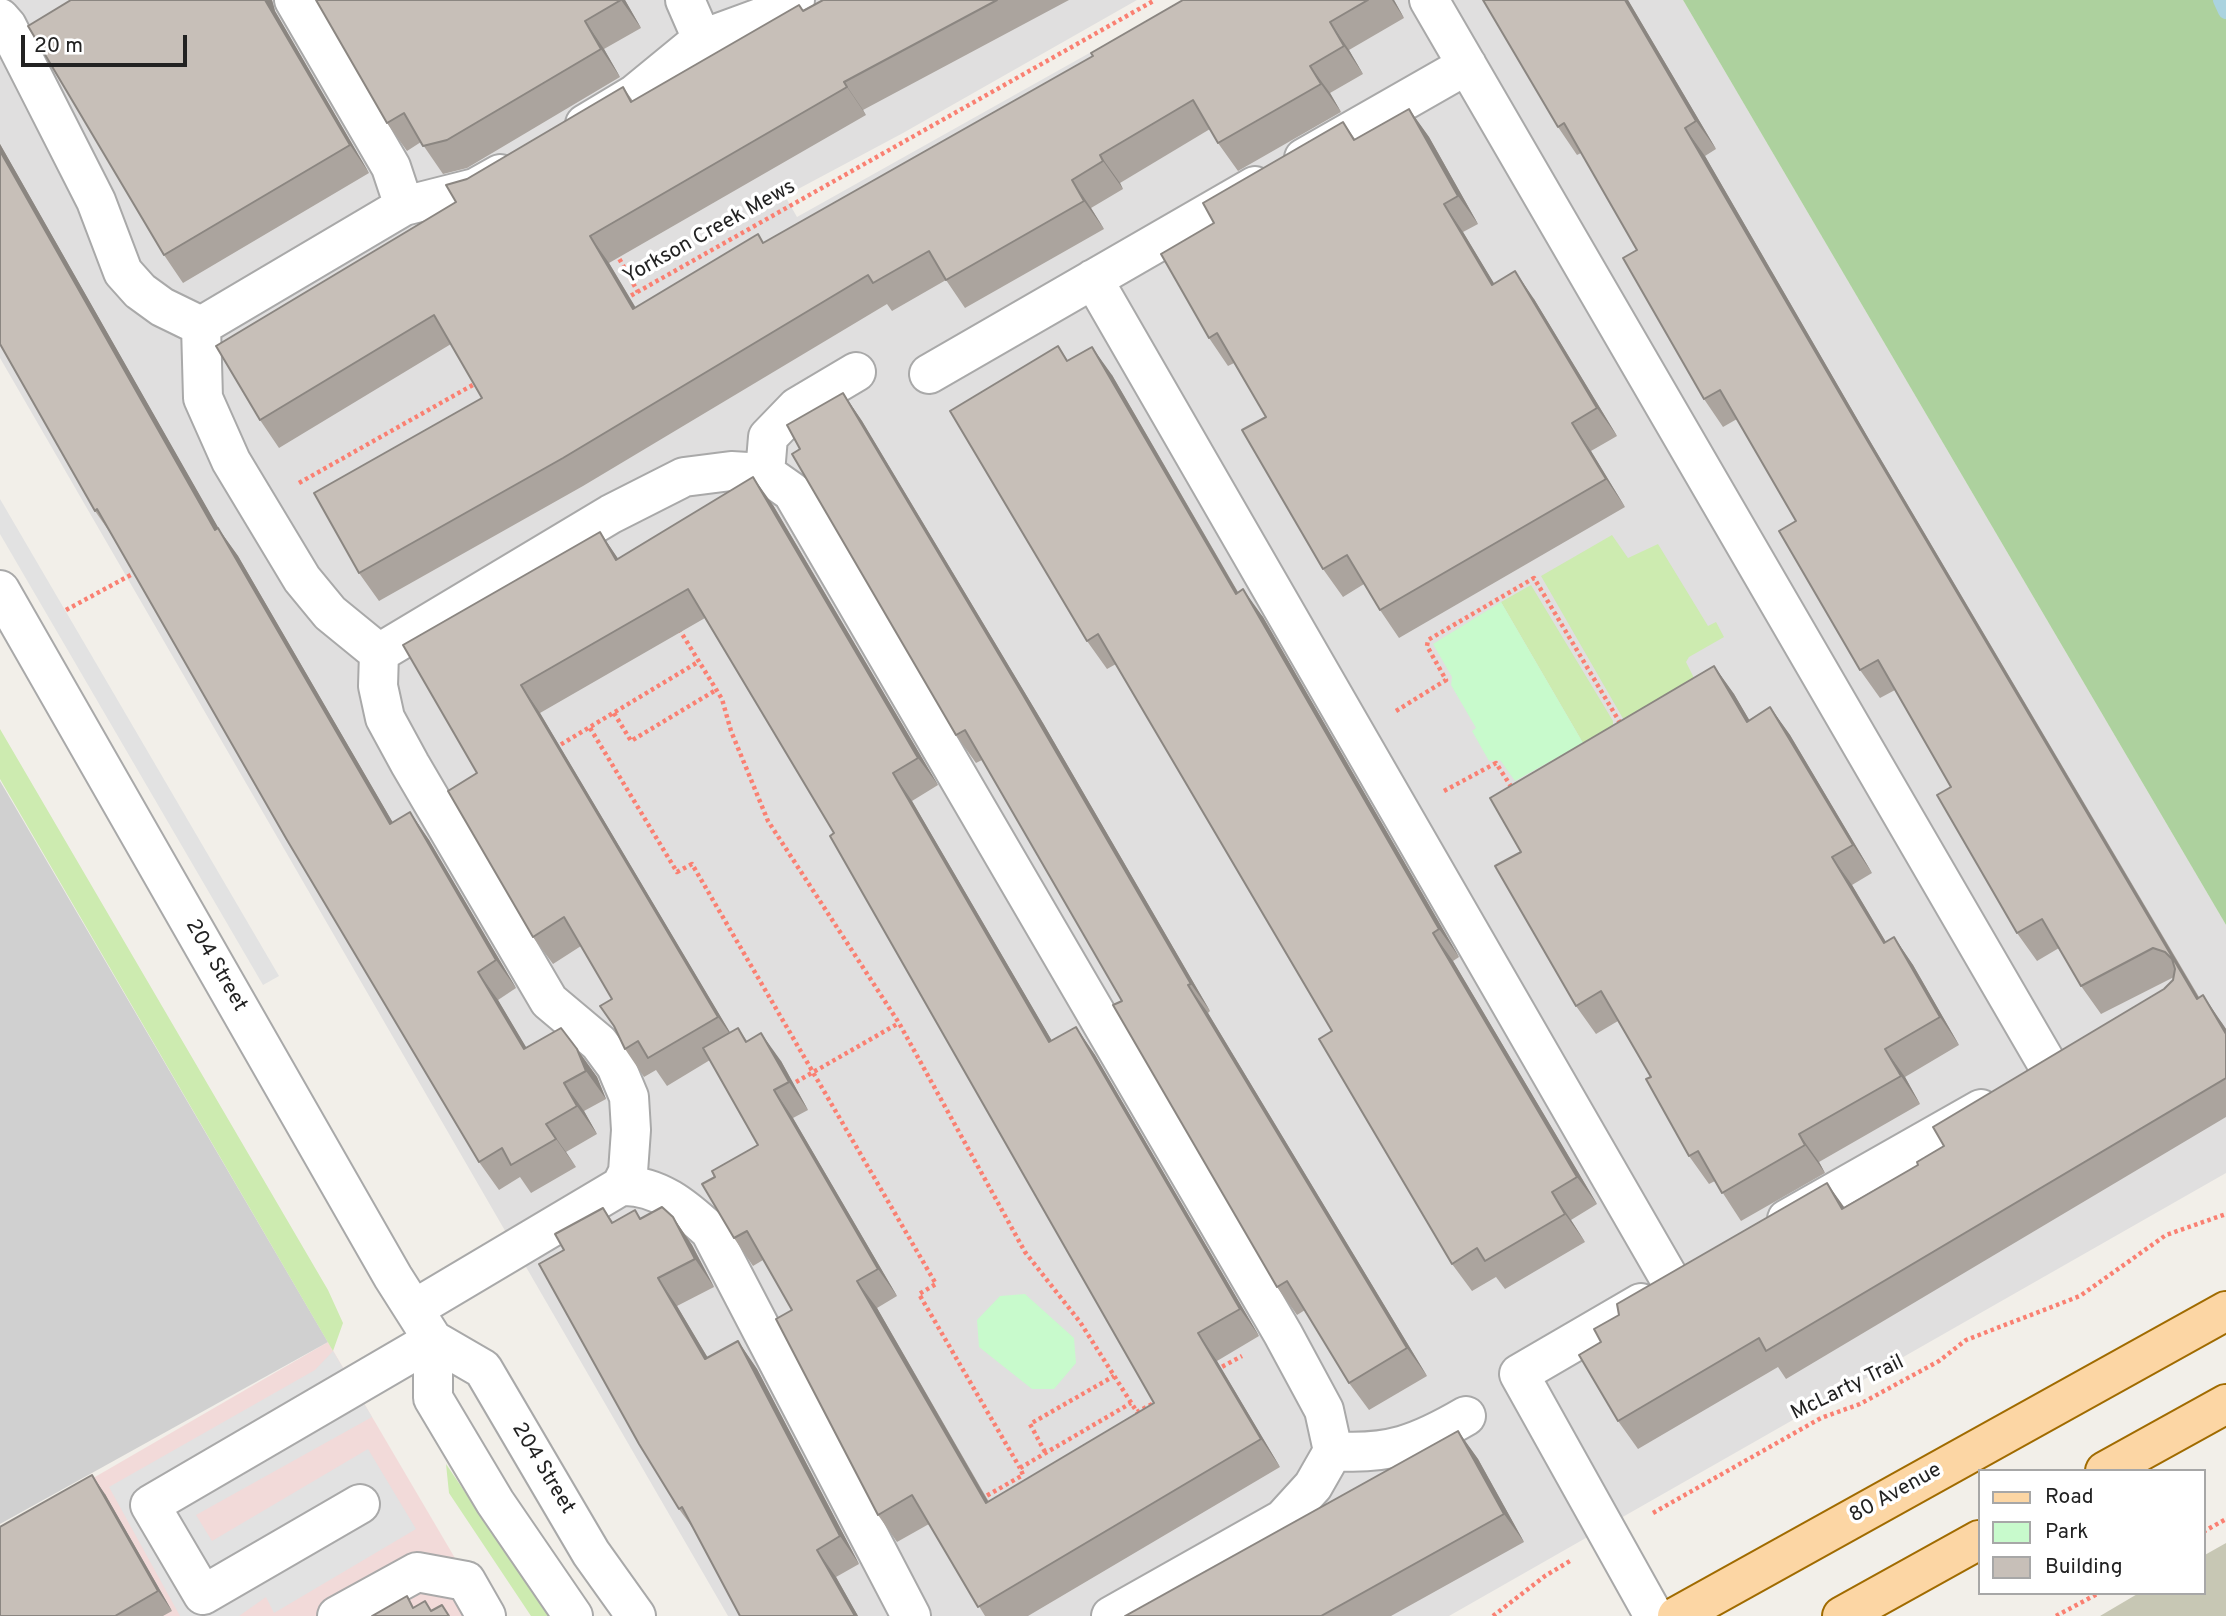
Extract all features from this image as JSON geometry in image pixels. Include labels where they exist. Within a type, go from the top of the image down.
[{"type":"main road","name":"80 Avenue","points":[[1677,1616],[2226,1311]]},
{"type":"main road","points":[[2109,1469],[2226,1404]]},
{"type":"main road","points":[[1842,1616],[1978,1541]]},
{"type":"street","points":[[294,0],[391,167],[404,206]]},
{"type":"street","points":[[685,0],[702,39]]},
{"type":"street","points":[[201,326],[404,206],[475,188],[635,94],[702,39],[765,16],[795,0]]},
{"type":"street","points":[[1429,0],[2050,1069]]},
{"type":"street","points":[[0,19],[7,26],[96,201],[123,272],[140,291],[162,307],[201,326]]},
{"type":"street","points":[[929,374],[1467,65]]},
{"type":"street","points":[[1093,279],[1674,1284]]},
{"type":"street","points":[[201,326],[203,398],[231,461],[302,579],[330,613],[379,653]]},
{"type":"street","points":[[765,473],[768,437],[797,407],[856,372]]},
{"type":"street","points":[[379,653],[611,514],[684,477],[731,471],[765,473],[792,492],[1283,1334],[1324,1410],[1333,1451],[1313,1486],[1283,1519],[1111,1616]]},
{"type":"street","name":"204 Street","points":[[0,590],[424,1325],[482,1369],[592,1553],[636,1616]]},
{"type":"street","points":[[360,1504],[209,1606],[150,1505],[424,1325],[621,1186],[628,1172],[631,1130],[629,1097],[616,1066],[599,1043],[549,1000],[385,718],[378,685],[379,653]]},
{"type":"street","points":[[1756,1237],[2084,1050]]},
{"type":"street","points":[[621,1186],[639,1185],[657,1192],[688,1212],[710,1231],[911,1616]]},
{"type":"street","points":[[1654,1616],[1519,1374],[1709,1264]]},
{"type":"street","name":"204 Street","points":[[424,1325],[433,1398],[495,1502],[573,1616]]},
{"type":"street","points":[[1333,1451],[1370,1454],[1405,1447],[1466,1416]]},
{"type":"street","points":[[337,1616],[417,1572],[466,1581],[486,1616]]},
{"type":"path","name":"Yorkson Creek Mews","points":[[614,305],[1155,0]]},
{"type":"path","points":[[614,251],[638,292]]},
{"type":"path","points":[[293,487],[483,379]]},
{"type":"path","points":[[25,633],[133,572],[142,570]]},
{"type":"path","points":[[1356,734],[1446,680],[1427,646],[1434,634],[1534,578],[1619,721],[1618,729],[1613,732]]},
{"type":"path","points":[[672,618],[716,690],[768,821],[899,1023],[1025,1252],[1080,1322],[1137,1412],[1161,1399]]},
{"type":"path","points":[[547,752],[698,662]]},
{"type":"path","points":[[614,713],[631,741],[716,690]]},
{"type":"path","points":[[590,728],[677,873],[692,864],[936,1284],[919,1294],[1023,1475],[976,1503]]},
{"type":"path","points":[[1402,814],[1496,763],[1512,788],[1517,788]]},
{"type":"path","points":[[796,1082],[899,1023]]},
{"type":"path","name":"McLarty Trail","points":[[1493,1616],[1545,1576],[1821,1418],[1860,1404],[1939,1361],[1966,1340],[2080,1296],[2166,1235],[2226,1214]]},
{"type":"path","points":[[1210,1373],[1283,1334]]},
{"type":"path","points":[[1045,1452],[1030,1424],[1114,1376]]},
{"type":"path","points":[[1020,1468],[1130,1403]]},
{"type":"path","points":[[2205,1531],[2226,1519]]},
{"type":"path","points":[[2056,1616],[2068,1614],[2096,1595]]},
{"type":"shaded area","points":[[0,0],[1137,0],[903,133],[785,196],[797,217],[1184,0],[1683,0],[2226,925],[2226,1173],[1449,1616],[728,1616],[0,358]]},
{"type":"shaded area","points":[[0,499],[279,976],[263,985],[0,534]]},
{"type":"shaded area","points":[[0,781],[328,1342],[0,1524]]},
{"type":"shaded area","points":[[328,1342],[489,1616],[0,1616],[0,1532]]},
{"type":"shaded area","points":[[333,1351],[372,1417],[196,1515],[212,1541],[368,1449],[416,1529],[274,1613],[266,1597],[239,1616],[180,1616],[109,1487],[315,1370]]},
{"type":"shaded area","points":[[2226,1543],[2226,1616],[2100,1616],[2136,1595],[2205,1595],[2205,1555]]},
{"type":"green space","points":[[1683,0],[2226,0],[2226,925]]},
{"type":"green space","points":[[1612,535],[1628,558],[1658,544],[1708,626],[1716,622],[1724,637],[1689,657],[1686,662],[1703,696],[1625,722],[1541,576]]},
{"type":"green space","points":[[1531,585],[1613,721],[1613,726],[1583,743],[1501,602]]},
{"type":"green space","points":[[1501,602],[1583,743],[1515,781],[1500,760],[1489,761],[1472,731],[1476,728],[1451,685],[1452,677],[1433,644]]},
{"type":"green space","points":[[0,729],[328,1290],[343,1323],[333,1351],[0,779]]},
{"type":"green space","points":[[1025,1294],[1074,1338],[1076,1363],[1054,1389],[1032,1389],[979,1347],[977,1320],[1000,1296]]},
{"type":"green space","points":[[446,1464],[549,1616],[531,1616],[449,1493]]},
{"type":"building","points":[[71,0],[265,0],[350,145],[164,255],[28,26]]},
{"type":"building","points":[[316,0],[621,0],[585,21],[601,49],[447,140],[423,146],[404,113],[387,123]]},
{"type":"building","points":[[823,0],[997,0],[844,82],[847,87],[590,236],[633,309],[758,234],[763,243],[1093,56],[1091,53],[1183,0],[1368,0],[1330,22],[1344,46],[1310,66],[1321,84],[1218,143],[1193,100],[1100,155],[1103,161],[1072,180],[1084,201],[946,280],[929,251],[873,283],[868,275],[563,458],[359,573],[314,493],[482,398],[434,315],[260,420],[216,346],[456,202],[446,185],[467,179],[623,87],[631,102],[799,5],[803,11]]},
{"type":"building","points":[[1483,0],[1625,0],[1696,121],[1685,128],[2197,999],[2203,995],[2226,1034],[2226,1078],[1766,1351],[1759,1338],[1618,1421],[1579,1355],[1601,1342],[1594,1329],[1619,1315],[1617,1304],[1827,1183],[1842,1209],[1918,1165],[1917,1162],[1944,1146],[1933,1127],[2164,989],[2173,980],[2175,969],[2172,959],[2165,952],[2153,948],[2081,986],[2042,919],[2017,933],[1937,795],[1951,787],[1878,660],[1860,670],[1779,531],[1796,521],[1720,390],[1704,399],[1623,258],[1637,250],[1564,123],[1558,127]]},
{"type":"building","points":[[1409,109],[1458,196],[1444,204],[1492,285],[1515,271],[1597,408],[1572,423],[1606,479],[1380,610],[1347,555],[1323,569],[1242,430],[1266,417],[1217,333],[1209,338],[1161,254],[1214,223],[1203,203],[1343,122],[1354,140]]},
{"type":"building","points":[[0,151],[215,530],[218,528],[390,824],[410,812],[496,960],[478,972],[524,1049],[561,1028],[577,1049],[586,1071],[564,1083],[577,1106],[546,1124],[556,1139],[511,1165],[502,1148],[479,1162],[287,840],[0,344]]},
{"type":"building","points":[[1058,346],[1067,361],[1092,347],[1236,594],[1243,589],[1439,929],[1433,933],[1577,1177],[1552,1192],[1565,1214],[1485,1261],[1477,1248],[1452,1264],[1319,1039],[1332,1031],[1098,634],[1087,641],[950,411]]},
{"type":"building","points":[[843,393],[1023,695],[1191,984],[1188,985],[1407,1348],[1349,1383],[1287,1281],[1277,1287],[1113,1005],[1122,1001],[965,730],[956,735],[792,454],[800,449],[787,425]]},
{"type":"building","points":[[753,477],[918,758],[893,773],[1049,1042],[1076,1027],[1240,1309],[1198,1333],[1261,1439],[978,1607],[912,1495],[878,1515],[776,1319],[792,1310],[747,1231],[734,1238],[702,1184],[715,1177],[712,1171],[758,1145],[703,1048],[738,1028],[746,1042],[761,1033],[789,1082],[774,1090],[878,1269],[857,1281],[986,1503],[1154,1403],[830,836],[834,833],[688,589],[521,685],[718,1017],[648,1058],[638,1041],[625,1049],[600,1006],[612,999],[564,917],[533,937],[448,791],[477,773],[403,645],[600,532],[616,560]]},
{"type":"building","points":[[1714,666],[1747,722],[1770,707],[1853,845],[1832,857],[1884,943],[1894,937],[1940,1017],[1885,1049],[1901,1076],[1799,1134],[1805,1145],[1722,1193],[1698,1151],[1689,1156],[1646,1079],[1651,1077],[1601,991],[1576,1006],[1495,866],[1521,852],[1490,798]]},
{"type":"building","points":[[662,1207],[673,1217],[695,1259],[658,1278],[705,1359],[738,1341],[840,1536],[817,1550],[855,1616],[740,1616],[682,1507],[679,1509],[639,1444],[539,1264],[564,1250],[555,1234],[603,1208],[612,1223],[635,1210],[640,1219]]},
{"type":"building","points":[[1458,1431],[1504,1514],[1321,1616],[1125,1616]]},
{"type":"building","points":[[92,1475],[158,1591],[115,1616],[0,1616],[0,1527]]},
{"type":"building","points":[[407,1596],[413,1608],[425,1601],[431,1611],[442,1605],[449,1616],[372,1616]]},
{"type":"waterway","points":[[2221,0],[2226,11]]}]
